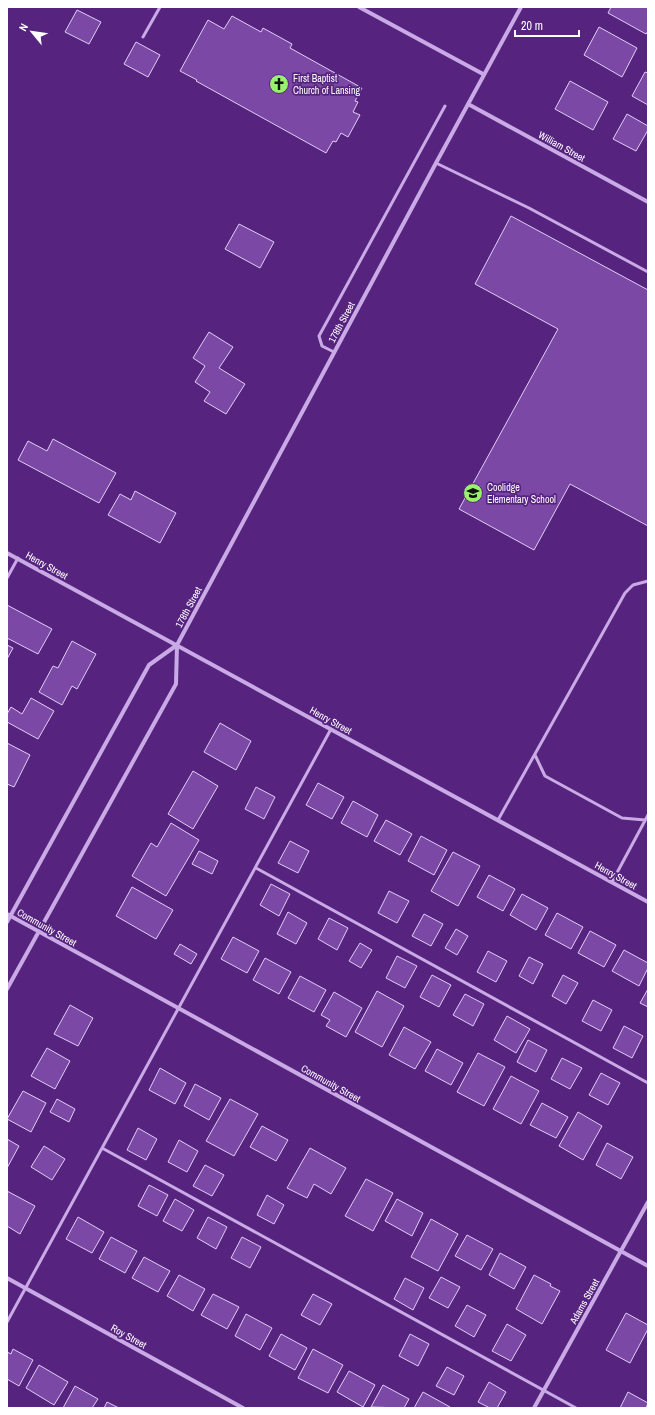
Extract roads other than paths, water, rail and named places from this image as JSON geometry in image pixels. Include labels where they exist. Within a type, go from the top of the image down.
[{"type":"street","points":[[359,7],[484,74]]},
{"type":"street","name":"178th Street","points":[[7,922],[9,915],[148,666],[177,645],[521,7]]},
{"type":"street","name":"William Street","points":[[468,104],[648,202]]},
{"type":"street","name":"Henry Street","points":[[7,552],[648,902]]},
{"type":"street","name":"178th Street","points":[[7,989],[176,684],[177,645]]},
{"type":"street","name":"Community Street","points":[[9,915],[648,1266]]},
{"type":"street","name":"Adams Street","points":[[534,1408],[648,1202]]},
{"type":"street","name":"Roy Street","points":[[7,1278],[243,1408]]},
{"type":"lane","points":[[143,37],[160,7]]},
{"type":"lane","points":[[334,352],[322,346],[319,336],[445,106]]},
{"type":"lane","points":[[436,163],[529,208],[648,272]]},
{"type":"lane","points":[[7,578],[18,558]]},
{"type":"lane","points":[[498,820],[625,592],[633,585],[648,581]]},
{"type":"lane","points":[[7,1322],[331,729]]},
{"type":"lane","points":[[535,755],[545,776],[622,818],[645,820]]},
{"type":"lane","points":[[612,882],[648,815]]},
{"type":"lane","points":[[256,868],[648,1083]]},
{"type":"lane","points":[[102,1148],[576,1408]]},
{"type":"place","name":"First Baptist Church of Lansing","points":[[279,84]]},
{"type":"place","name":"Coolidge Elementary School","points":[[473,493]]}]
